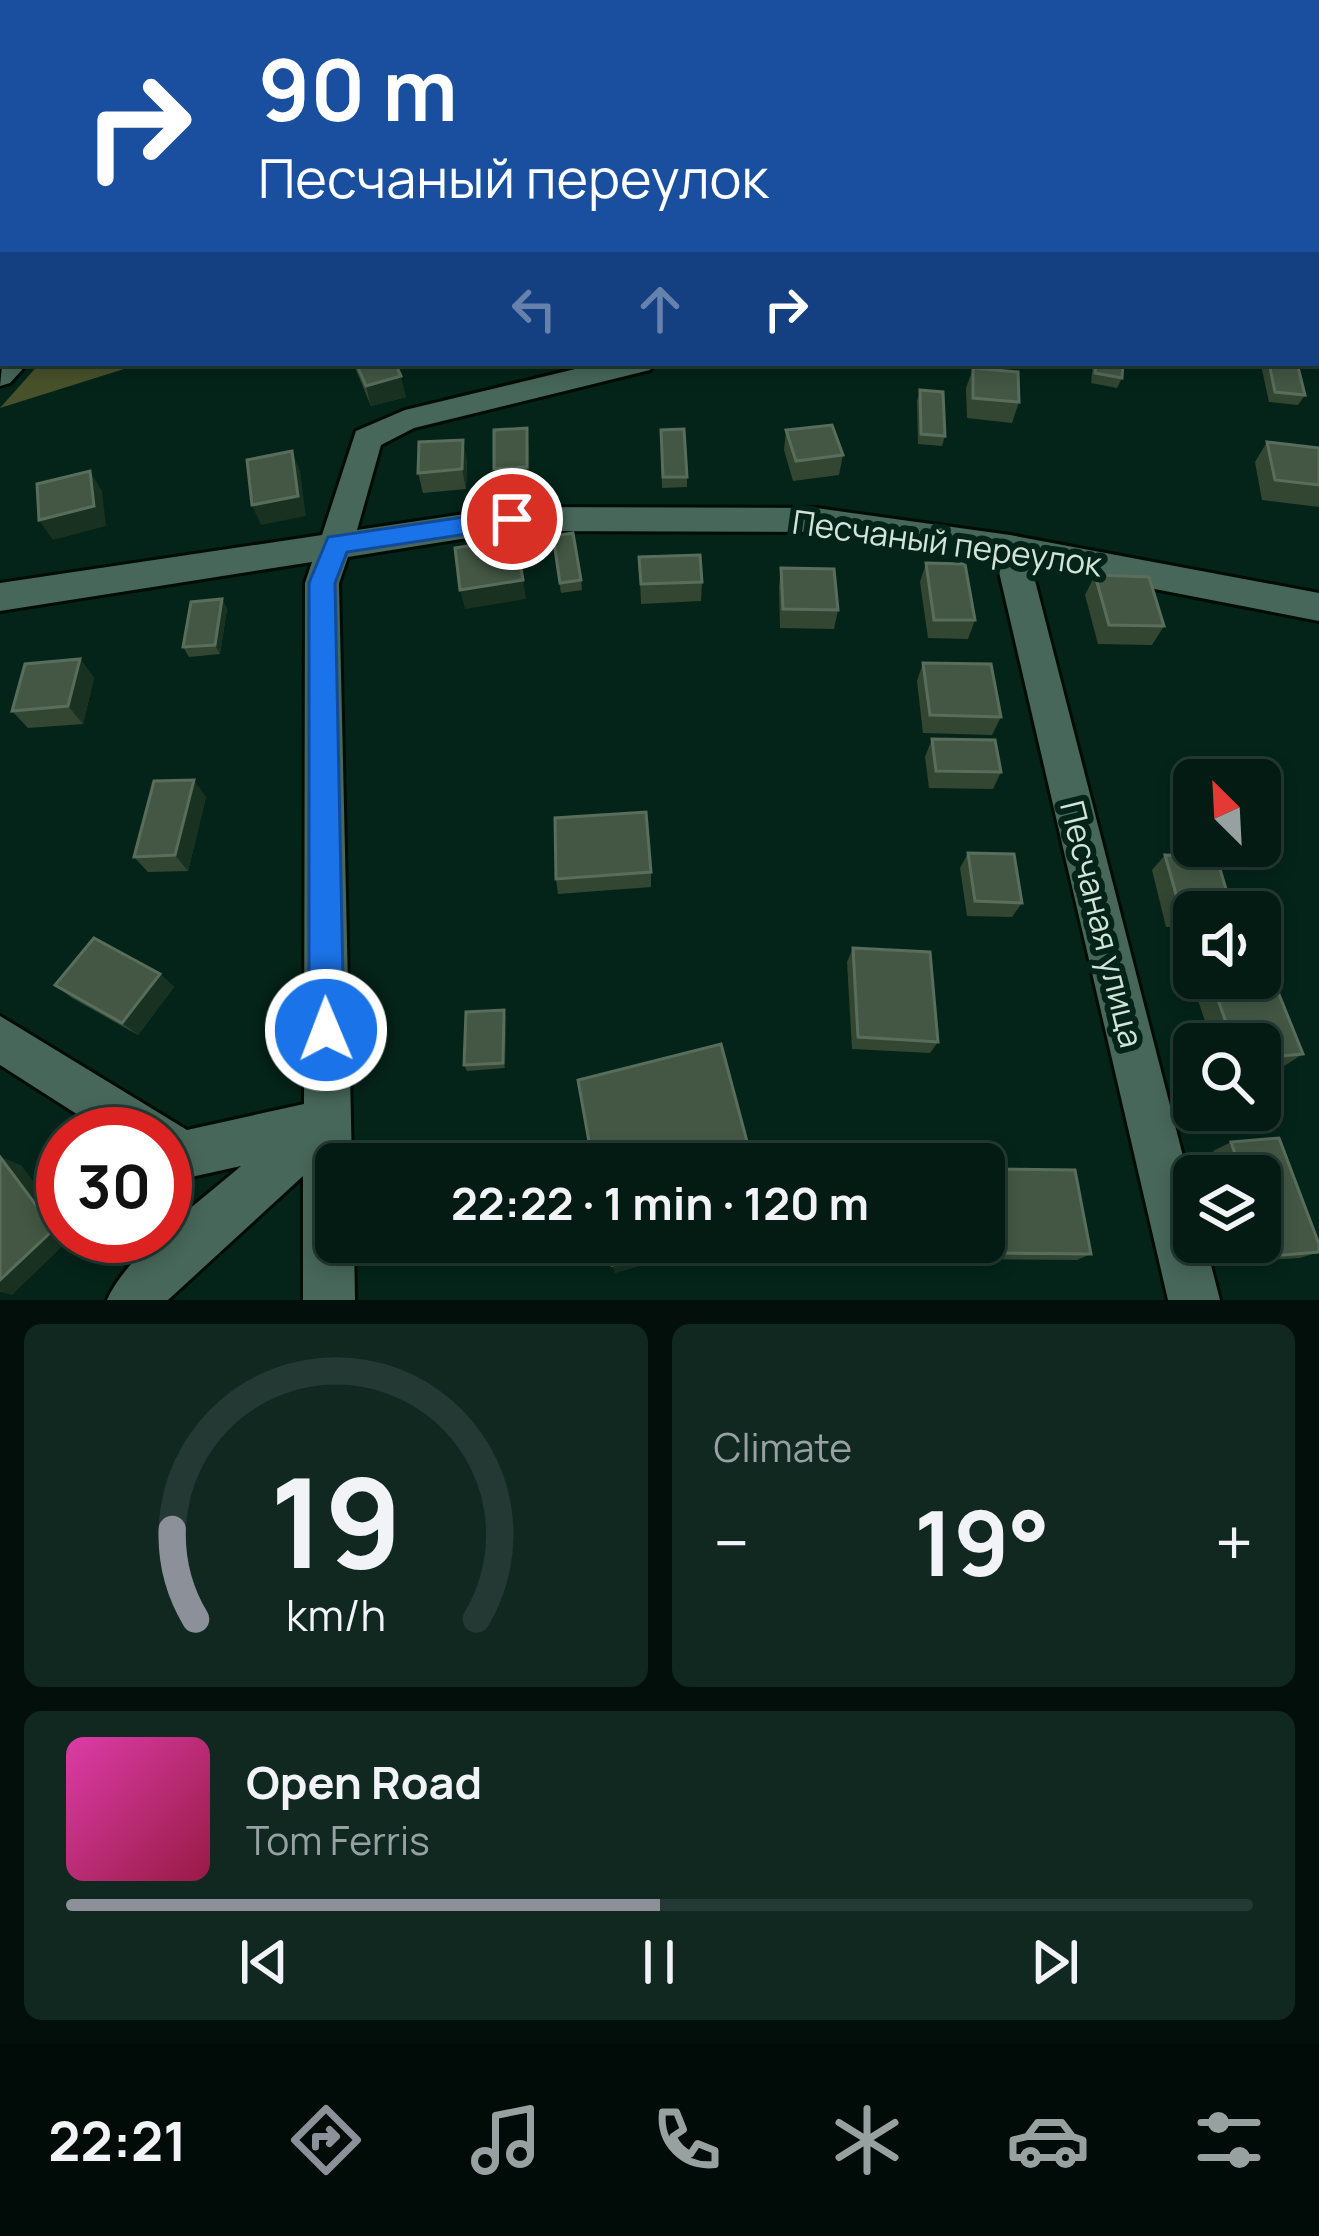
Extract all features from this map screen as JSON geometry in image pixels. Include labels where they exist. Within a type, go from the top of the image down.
[{"type":"street","points":[[328,1300],[322,583],[367,439],[405,420],[628,366]]},
{"type":"street","name":"Песчаный переулок","points":[[0,597],[512,519],[793,520],[1010,548],[1319,607]]},
{"type":"street","name":"Песчаная улица","points":[[1010,548],[1194,1300]]},
{"type":"street","points":[[0,1039],[109,1107]]},
{"type":"street","points":[[192,1153],[327,1123]]},
{"type":"street","points":[[134,1300],[170,1261],[327,1123]]},
{"type":"green space","points":[[37,366],[133,366],[0,408]]},
{"type":"building","points":[[357,366],[396,366],[401,376],[366,386]]},
{"type":"building","points":[[1096,366],[1123,366],[1122,378],[1095,373]]},
{"type":"building","points":[[1270,366],[1298,366],[1305,395],[1275,392]]},
{"type":"building","points":[[973,368],[1018,372],[1019,402],[973,398]]},
{"type":"building","points":[[920,390],[943,392],[945,436],[921,434]]},
{"type":"building","points":[[832,425],[843,455],[796,461],[786,430]]},
{"type":"building","points":[[527,428],[527,467],[494,469],[494,430]]},
{"type":"building","points":[[684,429],[687,477],[663,477],[661,430]]},
{"type":"building","points":[[463,440],[462,469],[418,473],[419,442]]},
{"type":"building","points":[[1267,442],[1319,448],[1319,485],[1275,480]]},
{"type":"building","points":[[292,451],[298,496],[252,505],[247,460]]},
{"type":"building","points":[[90,471],[94,506],[39,520],[37,484]]},
{"type":"building","points":[[573,533],[581,580],[560,583],[553,536]]},
{"type":"building","points":[[516,538],[523,580],[460,590],[455,548]]},
{"type":"building","points":[[700,555],[702,582],[641,584],[639,557]]},
{"type":"building","points":[[926,563],[965,564],[975,620],[934,620]]},
{"type":"building","points":[[781,568],[834,569],[838,610],[783,609]]},
{"type":"building","points":[[1095,575],[1149,577],[1164,626],[1109,625]]},
{"type":"building","points":[[222,599],[215,645],[183,647],[191,602]]},
{"type":"building","points":[[80,659],[68,706],[12,711],[25,664]]},
{"type":"building","points":[[923,663],[991,664],[1001,717],[930,715]]},
{"type":"building","points":[[932,739],[995,740],[1001,772],[936,771]]},
{"type":"building","points":[[194,780],[175,855],[134,857],[154,781]]},
{"type":"building","points":[[646,812],[651,872],[556,879],[555,818]]},
{"type":"building","points":[[968,853],[1014,854],[1022,903],[975,901]]},
{"type":"building","points":[[1165,855],[1173,855],[1173,867],[1219,867],[1227,891],[1175,891]]},
{"type":"building","points":[[94,938],[160,974],[122,1023],[55,985]]},
{"type":"building","points":[[853,948],[930,952],[938,1042],[858,1037]]},
{"type":"building","points":[[1218,999],[1281,999],[1303,1054],[1281,1056],[1281,1023],[1226,1023]]},
{"type":"building","points":[[504,1010],[503,1063],[464,1065],[466,1012]]},
{"type":"building","points":[[721,1044],[747,1143],[589,1143],[578,1080]]},
{"type":"building","points":[[1279,1138],[1319,1252],[1281,1255],[1281,1155],[1236,1155],[1231,1142]]},
{"type":"building","points":[[0,1157],[36,1205],[36,1246],[0,1280]]},
{"type":"building","points":[[1005,1169],[1075,1170],[1091,1254],[1005,1253]]},
{"type":"route","points":[[326,1030],[322,583],[337,544],[512,519]]}]
